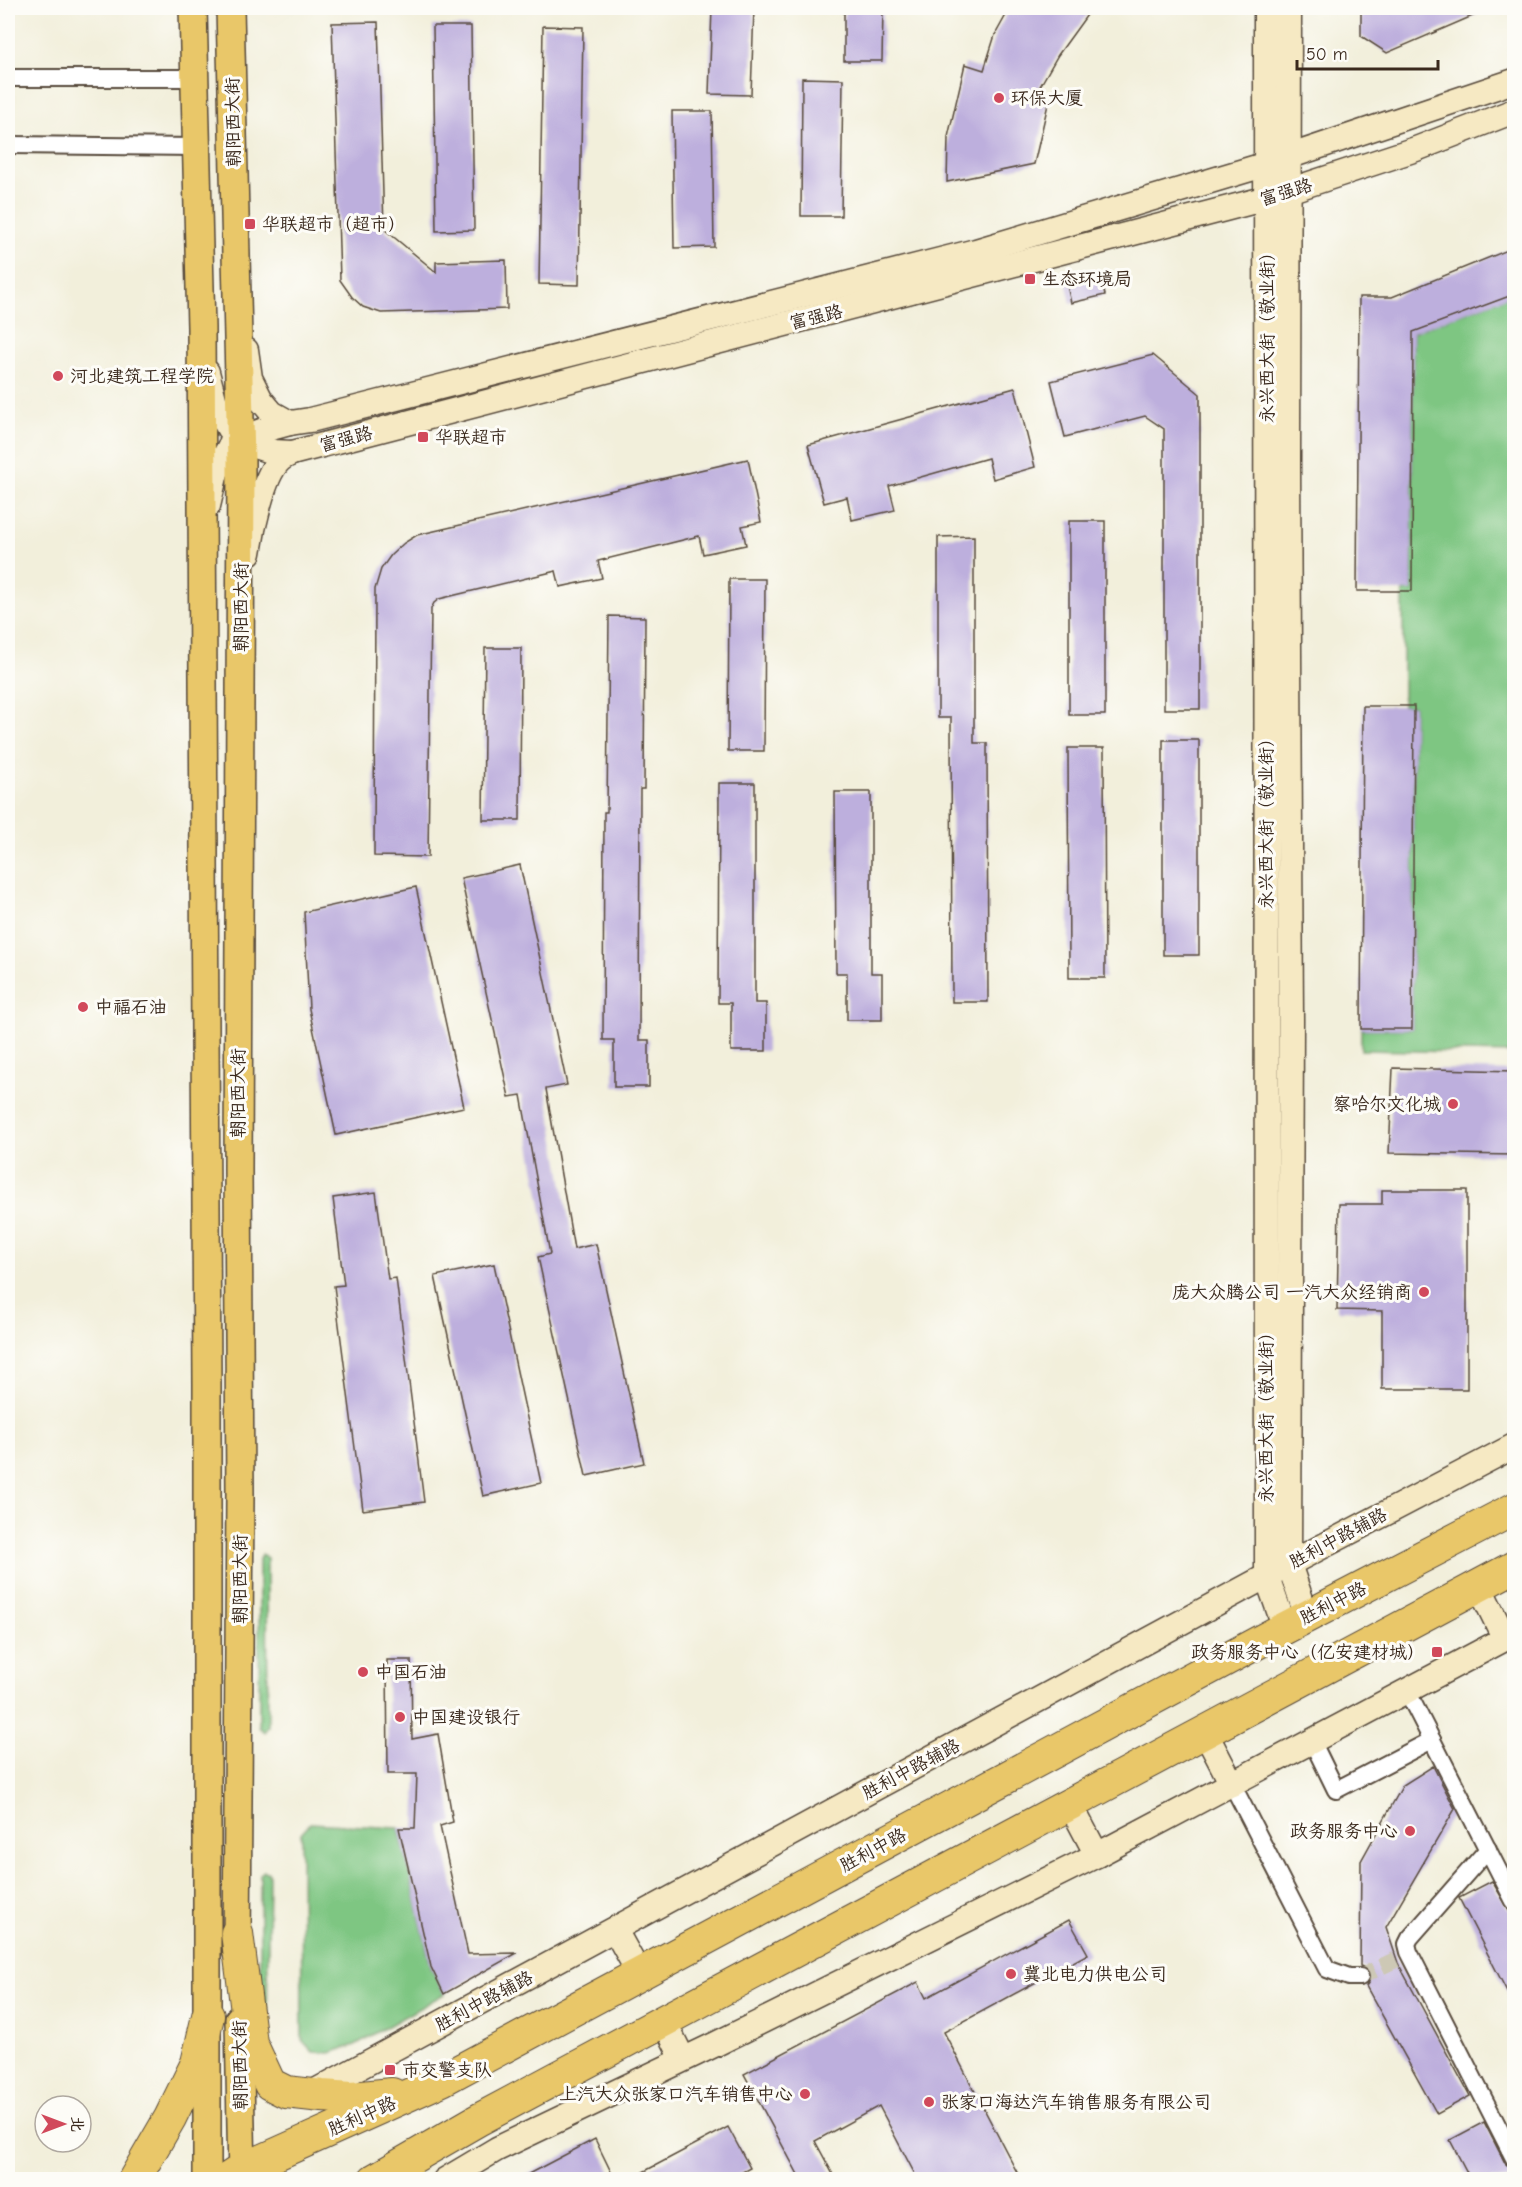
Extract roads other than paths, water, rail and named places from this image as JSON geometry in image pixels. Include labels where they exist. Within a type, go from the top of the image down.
[{"type":"highway","name":"胜利中路","points":[[236,2176],[442,2080],[1296,1623],[1515,1509]]},
{"type":"highway","points":[[374,2180],[478,2120],[664,2020],[1515,1567]]},
{"type":"highway","points":[[237,1933],[251,2043],[270,2084],[286,2092],[352,2098],[387,2095],[442,2080]]},
{"type":"highway","points":[[640,1975],[664,2020]]},
{"type":"highway","points":[[134,2179],[170,2118],[197,2063],[208,2016]]},
{"type":"main road","name":"朝阳西大街","points":[[193,8],[201,328],[207,2180]]},
{"type":"main road","name":"朝阳西大街","points":[[231,8],[241,438],[238,1157],[240,1518],[236,2176]]},
{"type":"main road","name":"永兴西大街（敬业街）","points":[[1266,8],[1277,160],[1288,477],[1292,1021],[1289,1564],[1296,1623]]},
{"type":"main road","name":"永兴西大街（敬业街）","points":[[1277,160],[1289,8]]},
{"type":"main road","name":"富强路","points":[[241,438],[290,423],[310,420],[976,251],[1277,160],[1515,81]]},
{"type":"main road","name":"富强路","points":[[292,453],[1278,195],[1416,149],[1515,111]]},
{"type":"main road","name":"永兴西大街（敬业街）","points":[[1278,195],[1267,1577],[1296,1623]]},
{"type":"main road","points":[[236,276],[250,378],[261,400],[272,413],[290,423]]},
{"type":"main road","points":[[201,328],[207,371],[215,403],[229,429],[258,447],[273,452],[292,453]]},
{"type":"main road","points":[[202,531],[216,472],[232,442],[241,438]]},
{"type":"main road","points":[[241,627],[252,528],[272,474],[280,460],[292,453]]},
{"type":"main road","name":"胜利中路辅路","points":[[308,2095],[1289,1564],[1515,1446]]},
{"type":"main road","points":[[445,2180],[496,2149],[683,2060],[1097,1855],[1510,1637],[1479,1586]]},
{"type":"main road","points":[[1205,1732],[1232,1784]]},
{"type":"main road","points":[[1070,1804],[1097,1855]]},
{"type":"main road","points":[[615,1930],[640,1975]]},
{"type":"main road","points":[[664,2020],[683,2060]]},
{"type":"main road","points":[[478,2120],[496,2149]]},
{"type":"street","points":[[8,78],[195,78]]},
{"type":"street","points":[[8,145],[196,147]]},
{"type":"street","points":[[1407,1691],[1515,1901]]},
{"type":"street","points":[[1312,1742],[1336,1790],[1432,1740]]},
{"type":"street","points":[[1232,1784],[1327,1969],[1349,1977],[1360,1977]]},
{"type":"street","points":[[1488,1849],[1410,1938],[1403,1955],[1515,2158]]},
{"type":"tunnel","points":[[1360,1977],[1397,1959]]},
{"type":"place","name":"环保大厦","points":[[999,98]]},
{"type":"place","name":"华联超市（超市）","points":[[250,224]]},
{"type":"place","name":"生态环境局","points":[[1030,279]]},
{"type":"place","name":"河北建筑工程学院","points":[[58,376]]},
{"type":"place","name":"华联超市","points":[[423,437]]},
{"type":"place","name":"中福石油","points":[[83,1007]]},
{"type":"place","name":"察哈尔文化城","points":[[1453,1104]]},
{"type":"place","name":"庞大众腾公司 一汽大众经销商","points":[[1424,1292]]},
{"type":"place","name":"政务服务中心（亿安建材城）","points":[[1437,1652]]},
{"type":"place","name":"中国石油","points":[[363,1672]]},
{"type":"place","name":"中国建设银行","points":[[400,1717]]},
{"type":"place","name":"政务服务中心","points":[[1410,1831]]},
{"type":"place","name":"冀北电力供电公司","points":[[1011,1974]]},
{"type":"place","name":"市交警支队","points":[[390,2070]]},
{"type":"place","name":"上汽大众张家口汽车销售中心","points":[[805,2094]]},
{"type":"place","name":"张家口海达汽车销售服务有限公司","points":[[929,2102]]}]
